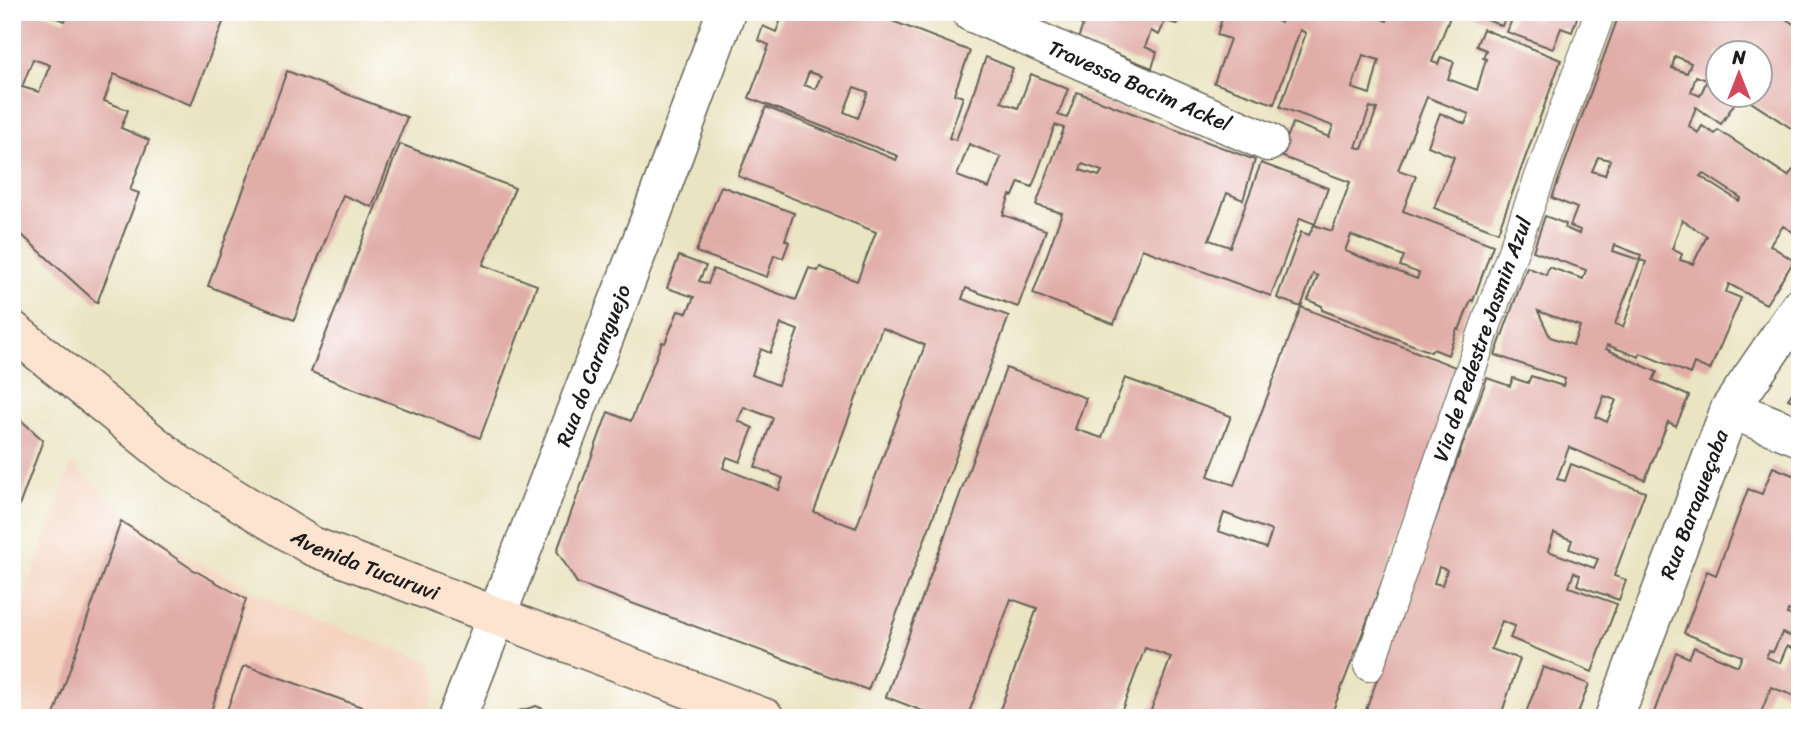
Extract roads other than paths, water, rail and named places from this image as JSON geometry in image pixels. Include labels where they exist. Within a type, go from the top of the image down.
[{"type":"main road","name":"Avenida Tucuruvi","points":[[12,330],[178,464],[312,546],[765,718]]},
{"type":"street","name":"Rua do Caranguejo","points":[[457,718],[647,227],[726,12]]},
{"type":"street","name":"Travessa Bacim Ackel","points":[[971,12],[1268,142]]},
{"type":"street","name":"Rua Baraqueçaba","points":[[1614,718],[1730,409],[1800,307]]},
{"type":"street","points":[[1730,409],[1800,437]]},
{"type":"lane","name":"Via de Pedestre Jasmin Azul","points":[[1368,666],[1486,325],[1600,12]]}]
